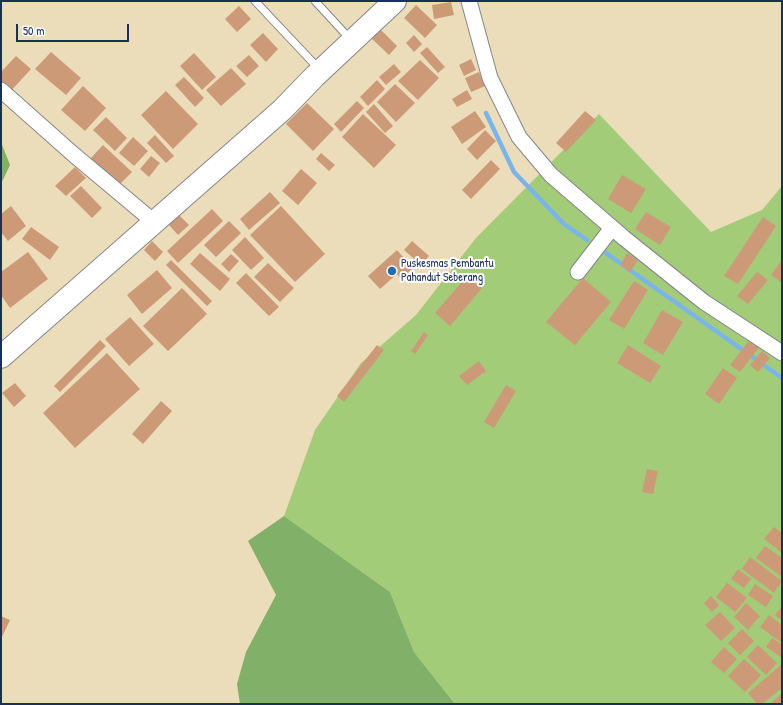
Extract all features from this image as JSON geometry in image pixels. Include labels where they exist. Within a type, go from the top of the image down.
[{"type":"highway","points":[[1,357],[282,110],[321,70],[395,1]]},
{"type":"street","points":[[469,1],[490,78],[519,137],[551,175],[612,228],[704,302],[782,353]]},
{"type":"street","points":[[1,90],[73,154],[154,222]]},
{"type":"street","points":[[578,272],[612,228]]},
{"type":"lane","points":[[255,1],[321,70]]},
{"type":"lane","points":[[315,1],[352,41]]},
{"type":"green space","points":[[599,114],[711,232],[762,210],[782,186],[782,704],[455,704],[414,652],[390,592],[284,516],[315,430],[361,363],[416,315],[476,238]]},
{"type":"green space","points":[[1,142],[10,165],[1,184]]},
{"type":"green space","points":[[284,516],[390,592],[414,652],[455,704],[240,704],[237,684],[246,652],[276,595],[248,541]]},
{"type":"building","points":[[451,2],[454,15],[434,19],[432,5]]},
{"type":"building","points":[[416,5],[437,25],[425,38],[404,18]]},
{"type":"building","points":[[239,6],[251,19],[237,32],[225,19]]},
{"type":"building","points":[[379,28],[397,46],[389,55],[370,37]]},
{"type":"building","points":[[263,33],[278,49],[266,62],[250,45]]},
{"type":"building","points":[[414,35],[422,44],[414,52],[406,43]]},
{"type":"building","points":[[427,47],[445,67],[438,73],[420,53]]},
{"type":"building","points":[[51,52],[81,78],[66,95],[35,69]]},
{"type":"building","points":[[194,53],[216,77],[202,90],[180,66]]},
{"type":"building","points":[[249,55],[259,66],[247,77],[236,66]]},
{"type":"building","points":[[16,56],[31,69],[9,93],[1,86],[1,72]]},
{"type":"building","points":[[471,59],[476,70],[464,76],[459,65]]},
{"type":"building","points":[[420,60],[439,78],[418,100],[398,81]]},
{"type":"building","points":[[394,64],[401,72],[386,85],[379,77]]},
{"type":"building","points":[[231,68],[246,84],[221,106],[206,90]]},
{"type":"building","points":[[479,72],[485,86],[471,92],[465,78]]},
{"type":"building","points":[[184,77],[204,98],[195,107],[175,85]]},
{"type":"building","points":[[377,80],[385,89],[368,106],[360,97]]},
{"type":"building","points":[[395,84],[415,103],[396,122],[377,102]]},
{"type":"building","points":[[83,86],[106,108],[85,131],[61,110]]},
{"type":"building","points":[[467,90],[472,99],[457,107],[452,99]]},
{"type":"building","points":[[166,91],[198,124],[173,149],[141,115]]},
{"type":"building","points":[[357,101],[364,108],[341,132],[334,124]]},
{"type":"building","points":[[307,103],[334,129],[313,151],[286,124]]},
{"type":"building","points":[[374,104],[393,126],[385,133],[366,112]]},
{"type":"building","points":[[475,111],[486,127],[462,144],[451,127]]},
{"type":"building","points":[[585,111],[596,120],[566,152],[556,143]]},
{"type":"building","points":[[363,114],[396,145],[374,168],[342,137]]},
{"type":"building","points":[[106,117],[127,138],[115,151],[93,130]]},
{"type":"building","points":[[485,130],[496,141],[477,160],[467,149]]},
{"type":"building","points":[[155,135],[174,156],[166,163],[147,143]]},
{"type":"building","points":[[133,137],[148,151],[134,166],[119,153]]},
{"type":"building","points":[[103,145],[132,172],[118,186],[90,159]]},
{"type":"building","points":[[321,153],[335,165],[329,171],[316,159]]},
{"type":"building","points":[[151,156],[160,163],[149,177],[140,169]]},
{"type":"building","points":[[491,160],[500,169],[471,199],[462,190]]},
{"type":"building","points":[[75,167],[86,178],[66,196],[55,186]]},
{"type":"building","points":[[301,169],[317,183],[298,205],[282,191]]},
{"type":"building","points":[[622,175],[646,189],[631,213],[608,199]]},
{"type":"building","points":[[81,186],[102,208],[92,218],[70,196]]},
{"type":"building","points":[[270,192],[280,203],[249,230],[240,219]]},
{"type":"building","points":[[11,206],[26,226],[8,241],[1,232],[1,214]]},
{"type":"building","points":[[281,206],[325,254],[295,282],[250,235]]},
{"type":"building","points":[[212,209],[223,221],[178,263],[167,251]]},
{"type":"building","points":[[646,212],[671,227],[660,245],[635,229]]},
{"type":"building","points":[[179,215],[189,225],[178,235],[169,225]]},
{"type":"building","points":[[763,217],[776,226],[738,284],[724,276]]},
{"type":"building","points":[[229,221],[241,233],[216,257],[204,245]]},
{"type":"building","points":[[31,227],[59,247],[50,260],[22,239]]},
{"type":"building","points":[[245,237],[264,258],[251,270],[232,250]]},
{"type":"building","points":[[152,241],[163,252],[155,261],[144,250]]},
{"type":"building","points":[[412,241],[429,256],[421,265],[404,250]]},
{"type":"building","name":"Puskesmas Pembantu Pahandut Seberang","points":[[397,250],[413,268],[401,279],[397,274],[380,289],[368,276]]},
{"type":"building","points":[[28,252],[48,279],[10,308],[1,295],[1,272]]},
{"type":"building","points":[[200,253],[230,279],[220,291],[190,264]]},
{"type":"building","points":[[627,253],[638,260],[630,272],[620,265]]},
{"type":"building","points":[[231,254],[239,261],[229,272],[221,264]]},
{"type":"building","points":[[171,260],[212,301],[207,306],[166,265]]},
{"type":"building","points":[[782,260],[782,281],[781,282],[771,275]]},
{"type":"building","points":[[268,263],[294,288],[280,302],[254,277]]},
{"type":"building","points":[[157,270],[172,288],[142,314],[127,295]]},
{"type":"building","points":[[757,272],[768,280],[748,304],[737,296]]},
{"type":"building","points":[[246,273],[279,307],[269,316],[236,283]]},
{"type":"building","points":[[467,276],[482,288],[450,326],[435,313]]},
{"type":"building","points":[[583,278],[611,302],[575,345],[546,322]]},
{"type":"building","points":[[634,281],[648,290],[624,329],[609,320]]},
{"type":"building","points":[[182,288],[207,314],[168,351],[143,326]]},
{"type":"building","points":[[662,310],[683,322],[663,355],[643,343]]},
{"type":"building","points":[[130,317],[154,344],[129,366],[105,339]]},
{"type":"building","points":[[424,332],[428,335],[415,354],[411,351]]},
{"type":"building","points":[[751,338],[761,345],[740,372],[730,365]]},
{"type":"building","points":[[100,340],[106,346],[60,392],[54,386]]},
{"type":"building","points":[[377,345],[384,350],[344,402],[337,396]]},
{"type":"building","points":[[628,345],[661,366],[650,383],[617,363]]},
{"type":"building","points":[[762,351],[770,358],[758,372],[750,365]]},
{"type":"building","points":[[107,353],[140,389],[75,448],[43,413]]},
{"type":"building","points":[[479,361],[486,371],[467,385],[459,376]]},
{"type":"building","points":[[723,368],[737,378],[719,404],[705,394]]},
{"type":"building","points":[[15,383],[26,396],[14,407],[2,393]]},
{"type":"building","points":[[506,385],[516,391],[494,428],[484,422]]},
{"type":"building","points":[[161,401],[172,411],[143,444],[132,434]]},
{"type":"building","points":[[647,469],[658,471],[653,494],[642,492]]},
{"type":"building","points":[[774,527],[782,533],[782,553],[764,539]]},
{"type":"building","points":[[765,546],[782,558],[782,577],[756,558]]},
{"type":"building","points":[[750,557],[782,581],[774,593],[742,569]]},
{"type":"building","points":[[738,569],[751,579],[744,588],[731,579]]},
{"type":"building","points":[[727,583],[747,598],[735,612],[716,597]]},
{"type":"building","points":[[755,584],[773,596],[766,607],[748,595]]},
{"type":"building","points":[[711,596],[719,605],[712,612],[704,603]]},
{"type":"building","points":[[746,603],[760,616],[748,630],[734,617]]},
{"type":"building","points":[[782,606],[782,621],[775,615]]},
{"type":"building","points":[[720,612],[735,628],[721,641],[705,625]]},
{"type":"building","points":[[769,615],[782,625],[782,643],[760,627]]},
{"type":"building","points":[[1,616],[10,620],[1,639]]},
{"type":"building","points":[[742,629],[754,641],[740,655],[728,643]]},
{"type":"building","points":[[772,638],[782,645],[782,658],[766,647]]},
{"type":"building","points":[[758,645],[777,663],[766,675],[747,657]]},
{"type":"building","points":[[724,647],[737,659],[724,673],[711,662]]},
{"type":"building","points":[[744,659],[761,675],[745,692],[728,676]]},
{"type":"building","points":[[781,665],[782,688],[762,704],[757,704],[748,693]]},
{"type":"building","points":[[782,693],[782,704],[770,704]]},
{"type":"waterway","points":[[486,113],[514,172],[564,224],[587,240]]},
{"type":"waterway","points":[[606,253],[782,378]]},
{"type":"place","name":"Puskesmas Pembantu Pahandut Seberang","points":[[392,271]]}]
